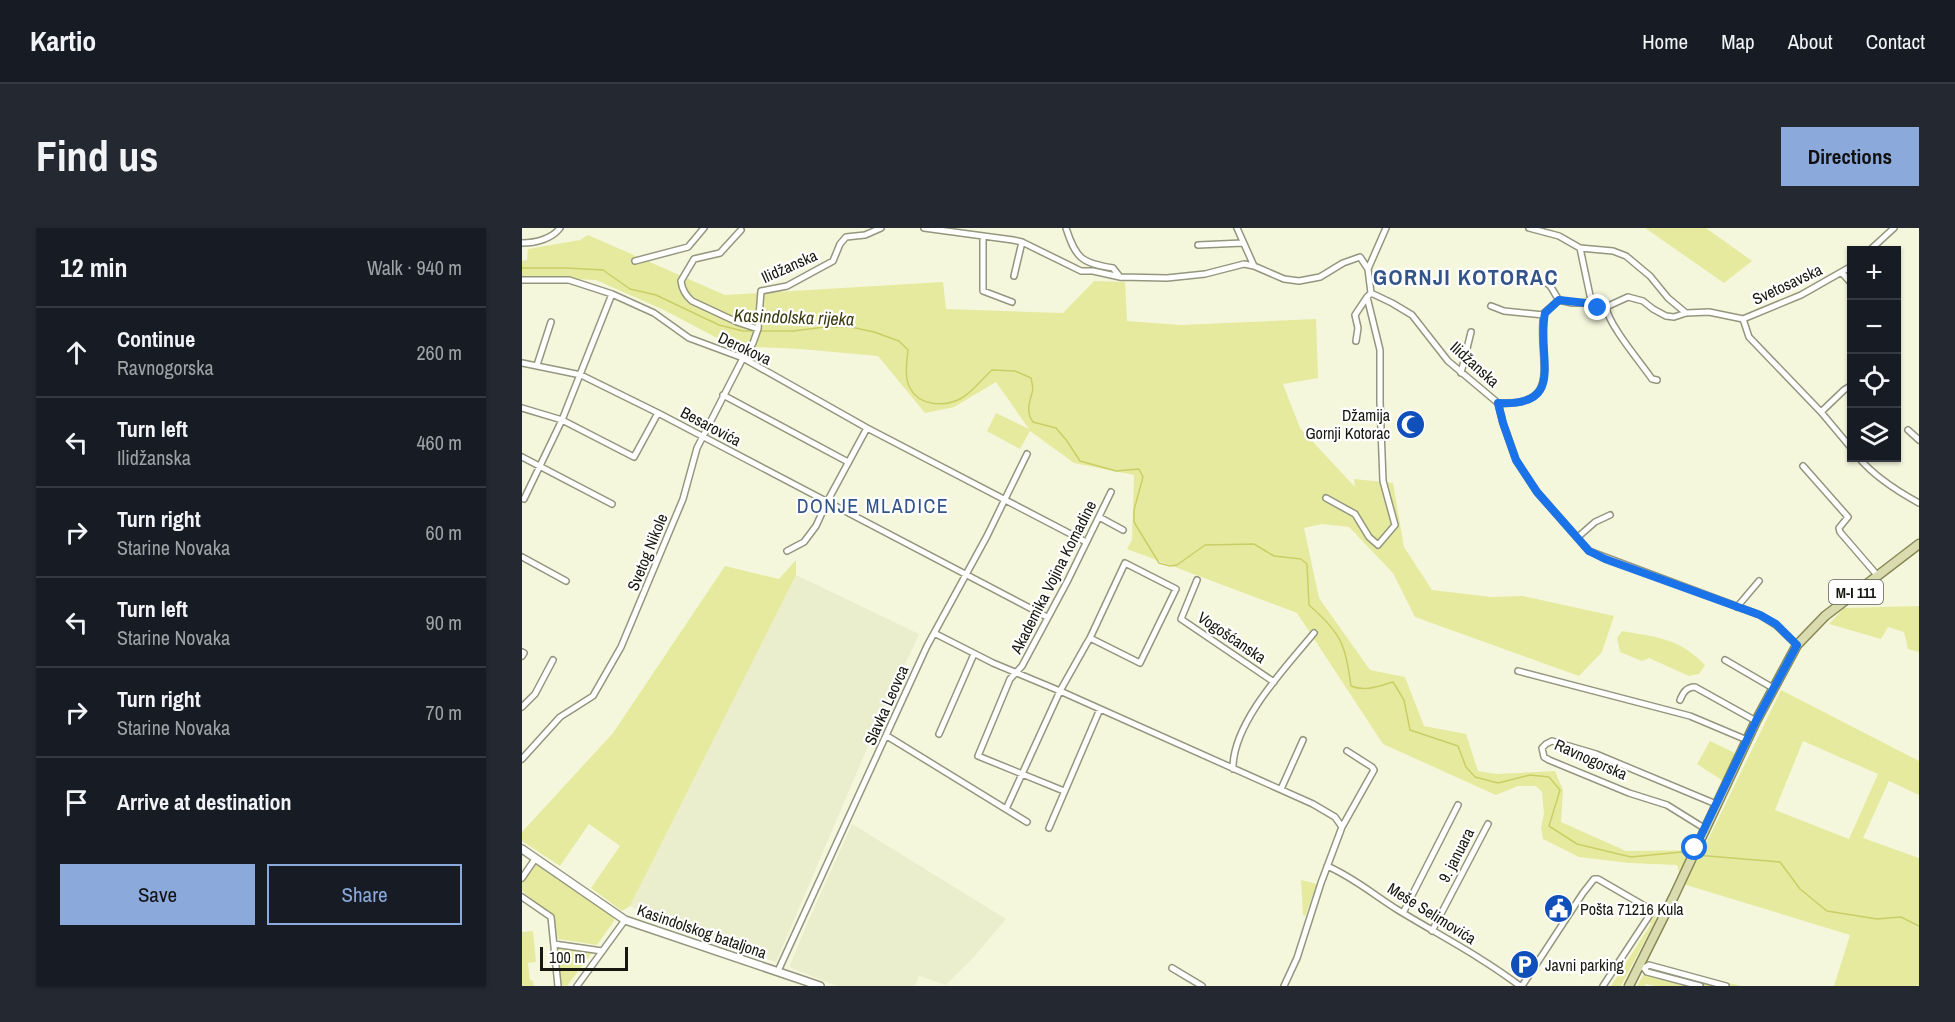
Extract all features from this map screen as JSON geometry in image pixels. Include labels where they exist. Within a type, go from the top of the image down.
[{"type":"main road","name":"M-I 111","points":[[1629,986],[1641,967],[1681,877],[1756,721],[1797,645],[1825,616],[1919,544]]},
{"type":"street","points":[[522,243],[546,238],[560,228]]},
{"type":"street","points":[[635,261],[688,247],[704,228]]},
{"type":"street","name":"Ilidžanska","points":[[758,329],[761,291],[787,286],[833,261],[840,244],[846,237],[865,235],[881,228]]},
{"type":"street","points":[[924,228],[1022,242],[1081,271],[1120,277],[1167,278],[1205,274],[1244,264],[1284,279],[1299,281],[1320,277],[1359,256],[1368,269]]},
{"type":"street","points":[[1066,228],[1075,251],[1082,260],[1113,268],[1120,277]]},
{"type":"street","points":[[1237,228],[1254,266]]},
{"type":"street","points":[[1326,498],[1355,514],[1369,537],[1377,545],[1395,525],[1383,481],[1380,350],[1369,295],[1368,269],[1386,228]]},
{"type":"street","points":[[1529,228],[1558,236],[1580,248],[1613,251],[1626,256],[1650,276],[1668,298],[1686,314]]},
{"type":"street","points":[[1874,246],[1894,228]]},
{"type":"street","points":[[741,230],[720,253],[694,259],[681,281],[687,297],[699,305],[736,322],[758,329]]},
{"type":"street","points":[[984,236],[984,291],[1012,302]]},
{"type":"street","points":[[1014,276],[1022,242]]},
{"type":"street","points":[[1198,245],[1243,243]]},
{"type":"street","points":[[688,247],[694,259]]},
{"type":"street","points":[[1580,248],[1592,305]]},
{"type":"street","name":"Svetosavska","points":[[1743,319],[1801,295],[1847,269]]},
{"type":"street","name":"Svetosavska","points":[[1842,273],[1847,279]]},
{"type":"street","points":[[1535,276],[1539,281],[1550,285],[1559,300]]},
{"type":"street","name":"Derokova","points":[[522,280],[569,280],[612,294],[654,313],[689,338],[742,358],[867,428],[1086,542]]},
{"type":"street","points":[[524,499],[562,420],[612,294]]},
{"type":"street","points":[[1356,341],[1358,328],[1355,315],[1369,295]]},
{"type":"street","name":"Ilidžanska","points":[[1369,295],[1392,303],[1412,315],[1448,361],[1498,403],[1516,460],[1537,492],[1589,551],[1776,624],[1797,645]]},
{"type":"street","points":[[1559,300],[1598,308],[1606,307],[1628,297],[1643,301],[1666,316],[1709,312],[1743,319],[1749,337],[1821,412],[1847,444]]},
{"type":"street","points":[[1498,403],[1513,404],[1530,401],[1542,388],[1544,315],[1559,300]]},
{"type":"street","points":[[1491,306],[1544,315]]},
{"type":"street","points":[[1606,307],[1614,327],[1652,379],[1657,380]]},
{"type":"street","points":[[537,366],[551,322]]},
{"type":"street","name":"Svetog Nikole","points":[[522,759],[561,717],[589,700],[598,690],[646,591],[683,499],[693,458],[742,358],[753,343],[758,329]]},
{"type":"street","points":[[1461,373],[1471,332]]},
{"type":"street","name":"Besarovića","points":[[522,363],[580,375],[658,413],[1047,617]]},
{"type":"street","points":[[1821,412],[1847,388]]},
{"type":"street","points":[[723,395],[848,462]]},
{"type":"street","points":[[522,408],[562,420],[634,457],[658,413]]},
{"type":"street","points":[[787,551],[804,542],[816,526],[867,428]]},
{"type":"street","points":[[1908,430],[1919,440]]},
{"type":"street","name":"Slavka Leovca","points":[[778,971],[934,633],[1006,500],[1027,454]]},
{"type":"street","points":[[522,457],[612,504]]},
{"type":"street","points":[[1862,462],[1870,471],[1919,503]]},
{"type":"street","points":[[1803,466],[1848,517],[1841,524],[1840,532],[1877,574]]},
{"type":"street","name":"Akademika Vojina Komadine","points":[[1064,791],[978,756],[1010,679],[1017,673],[1111,492]]},
{"type":"street","points":[[1578,537],[1595,522],[1610,515]]},
{"type":"street","points":[[1099,517],[1123,530]]},
{"type":"street","points":[[522,557],[566,581]]},
{"type":"street","points":[[1006,809],[1060,691],[1090,638],[1125,563],[1176,589],[1140,663],[1090,638]]},
{"type":"street","name":"Vogošćanska","points":[[1197,580],[1181,619],[1274,682]]},
{"type":"street","points":[[1737,607],[1759,581]]},
{"type":"street","name":"Akademika Vojina Komadine","points":[[934,633],[974,654],[1233,769]]},
{"type":"street","name":"Vogošćanska","points":[[1233,769],[1234,756],[1243,731],[1263,696],[1314,633]]},
{"type":"street","points":[[939,734],[974,654]]},
{"type":"street","points":[[522,707],[535,694],[553,660]]},
{"type":"street","points":[[1725,660],[1773,688]]},
{"type":"street","points":[[1518,671],[1690,716],[1747,740]]},
{"type":"street","points":[[1680,700],[1683,692],[1695,687],[1756,721]]},
{"type":"street","points":[[1049,828],[1100,709]]},
{"type":"street","points":[[886,736],[1027,822]]},
{"type":"street","points":[[1281,789],[1303,740]]},
{"type":"street","name":"Ravnogorska","points":[[1704,828],[1667,805],[1629,793],[1549,760],[1544,757],[1542,748],[1552,741],[1596,754],[1716,804]]},
{"type":"street","points":[[1284,986],[1297,958],[1342,827],[1374,770],[1372,766],[1347,751]]},
{"type":"street","points":[[1233,769],[1330,813],[1342,827]]},
{"type":"street","points":[[1403,913],[1458,805]]},
{"type":"street","name":"9. januara","points":[[1432,931],[1488,824]]},
{"type":"street","name":"Kasindolskog bataljona","points":[[522,849],[625,920],[820,986]]},
{"type":"street","points":[[522,878],[535,859]]},
{"type":"street","name":"Meše Selimovića","points":[[1327,866],[1347,875],[1403,913],[1499,970],[1521,986]]},
{"type":"street","points":[[1521,986],[1594,879],[1630,897],[1649,909],[1651,913],[1603,986]]},
{"type":"street","points":[[522,897],[551,917],[558,986]]},
{"type":"street","points":[[577,986],[625,920]]},
{"type":"street","points":[[554,944],[602,951]]},
{"type":"street","points":[[1641,967],[1649,965],[1726,986]]},
{"type":"street","points":[[1641,967],[1647,972],[1700,986]]},
{"type":"street","points":[[1172,968],[1202,986]]},
{"type":"shaded area","points":[[796,575],[919,634],[877,725],[776,962],[681,930],[630,906]]},
{"type":"shaded area","points":[[852,824],[1006,919],[946,985],[919,976],[915,986],[837,986],[791,968],[790,965],[807,924]]},
{"type":"green space","points":[[1645,228],[1706,228],[1752,261],[1724,283]]},
{"type":"green space","points":[[588,235],[725,295],[943,282],[946,309],[1063,313],[1094,281],[1125,282],[1127,321],[1180,325],[1316,319],[1318,378],[1283,384],[1300,428],[1355,487],[1354,479],[1393,483],[1404,547],[1432,590],[1491,597],[1523,596],[1614,616],[1602,652],[1579,676],[1415,617],[1393,573],[1349,527],[1322,524],[1304,528],[1319,598],[1370,670],[1405,677],[1424,726],[1466,734],[1478,771],[1497,774],[1555,771],[1563,790],[1561,822],[1626,851],[1703,850],[1781,690],[1919,761],[1919,795],[1889,781],[1863,838],[1919,858],[1919,986],[1834,986],[1850,935],[1683,884],[1677,865],[1629,863],[1579,857],[1543,839],[1542,792],[1536,786],[1518,786],[1496,795],[1383,744],[1297,613],[1127,549],[1132,540],[1134,475],[1074,463],[1030,431],[1020,449],[987,431],[996,413],[1029,429],[996,382],[954,407],[925,413],[878,356],[732,346],[664,310],[596,280],[522,277],[522,261],[527,260],[528,249],[580,240]],"holes":[[[1803,741],[1878,774],[1849,839],[1775,810]]]},
{"type":"green space","points":[[796,560],[796,575],[630,906],[622,911],[591,888],[620,846],[589,824],[560,866],[522,841],[522,832],[613,733],[725,566],[779,579]]},
{"type":"green space","points":[[1919,606],[1919,652],[1908,649],[1904,632],[1888,627],[1881,639],[1829,624],[1844,608]]},
{"type":"green space","points":[[1622,631],[1667,640],[1685,649],[1705,665],[1699,674],[1689,676],[1649,658],[1642,661],[1620,652],[1617,638]]},
{"type":"green space","points":[[1710,741],[1735,753],[1723,781],[1697,764]]},
{"type":"green space","points":[[535,863],[614,915],[614,921],[597,945],[558,939],[554,917],[522,891],[522,882]]},
{"type":"green space","points":[[1301,880],[1317,884],[1305,916],[1303,915]]},
{"type":"green space","points":[[1655,916],[1657,917],[1621,986],[1611,986],[1651,924],[1650,922]]},
{"type":"green space","points":[[533,931],[536,962],[528,963],[530,980],[533,981],[534,986],[522,986],[522,932]]},
{"type":"green space","points":[[558,947],[593,951],[567,986],[561,985]]},
{"type":"green space","points":[[1650,963],[1741,986],[1654,986],[1646,984],[1637,986]]},
{"type":"waterway","name":"Kasindolska rijeka","points":[[522,268],[603,270],[630,289],[656,295],[719,325],[743,331],[756,331]]},
{"type":"waterway","name":"Kasindolska rijeka","points":[[761,331],[851,327],[899,341],[908,350],[906,374],[908,384],[914,394],[926,402],[940,404],[954,402],[973,390],[992,370],[1015,371],[1031,378],[1033,390],[1029,411],[1033,422],[1056,428],[1080,461],[1116,471],[1139,469],[1143,477],[1134,510],[1134,522],[1159,563],[1177,565],[1205,545],[1254,544],[1274,556],[1301,559],[1307,564],[1309,605],[1329,624],[1340,641],[1347,660],[1351,686],[1367,688],[1393,682],[1404,700],[1410,730],[1458,746],[1466,767],[1475,777],[1498,783],[1530,775],[1549,777],[1560,790],[1549,826],[1577,844],[1631,857],[1682,852],[1691,854]]},
{"type":"waterway","name":"Kasindolska rijeka","points":[[1696,855],[1780,862],[1800,889],[1827,911],[1877,919],[1901,917],[1919,926]]},
{"type":"place","name":"Džamija Gornji Kotorac","points":[[1411,424]]},
{"type":"place","name":"Pošta 71216 Kula","points":[[1559,909]]},
{"type":"place","name":"Javni parking","points":[[1524,965]]},
{"type":"district","name":"GORNJI KOTORAC","points":[[1466,277]]},
{"type":"district","name":"DONJE MLADICE","points":[[873,505]]},
{"type":"route","points":[[1598,308],[1586,303],[1559,300],[1545,313],[1542,338],[1544,379],[1542,388],[1530,401],[1513,404],[1498,403],[1516,460],[1537,492],[1589,551],[1605,559],[1760,615],[1776,624],[1797,645],[1756,721],[1695,848]]}]
